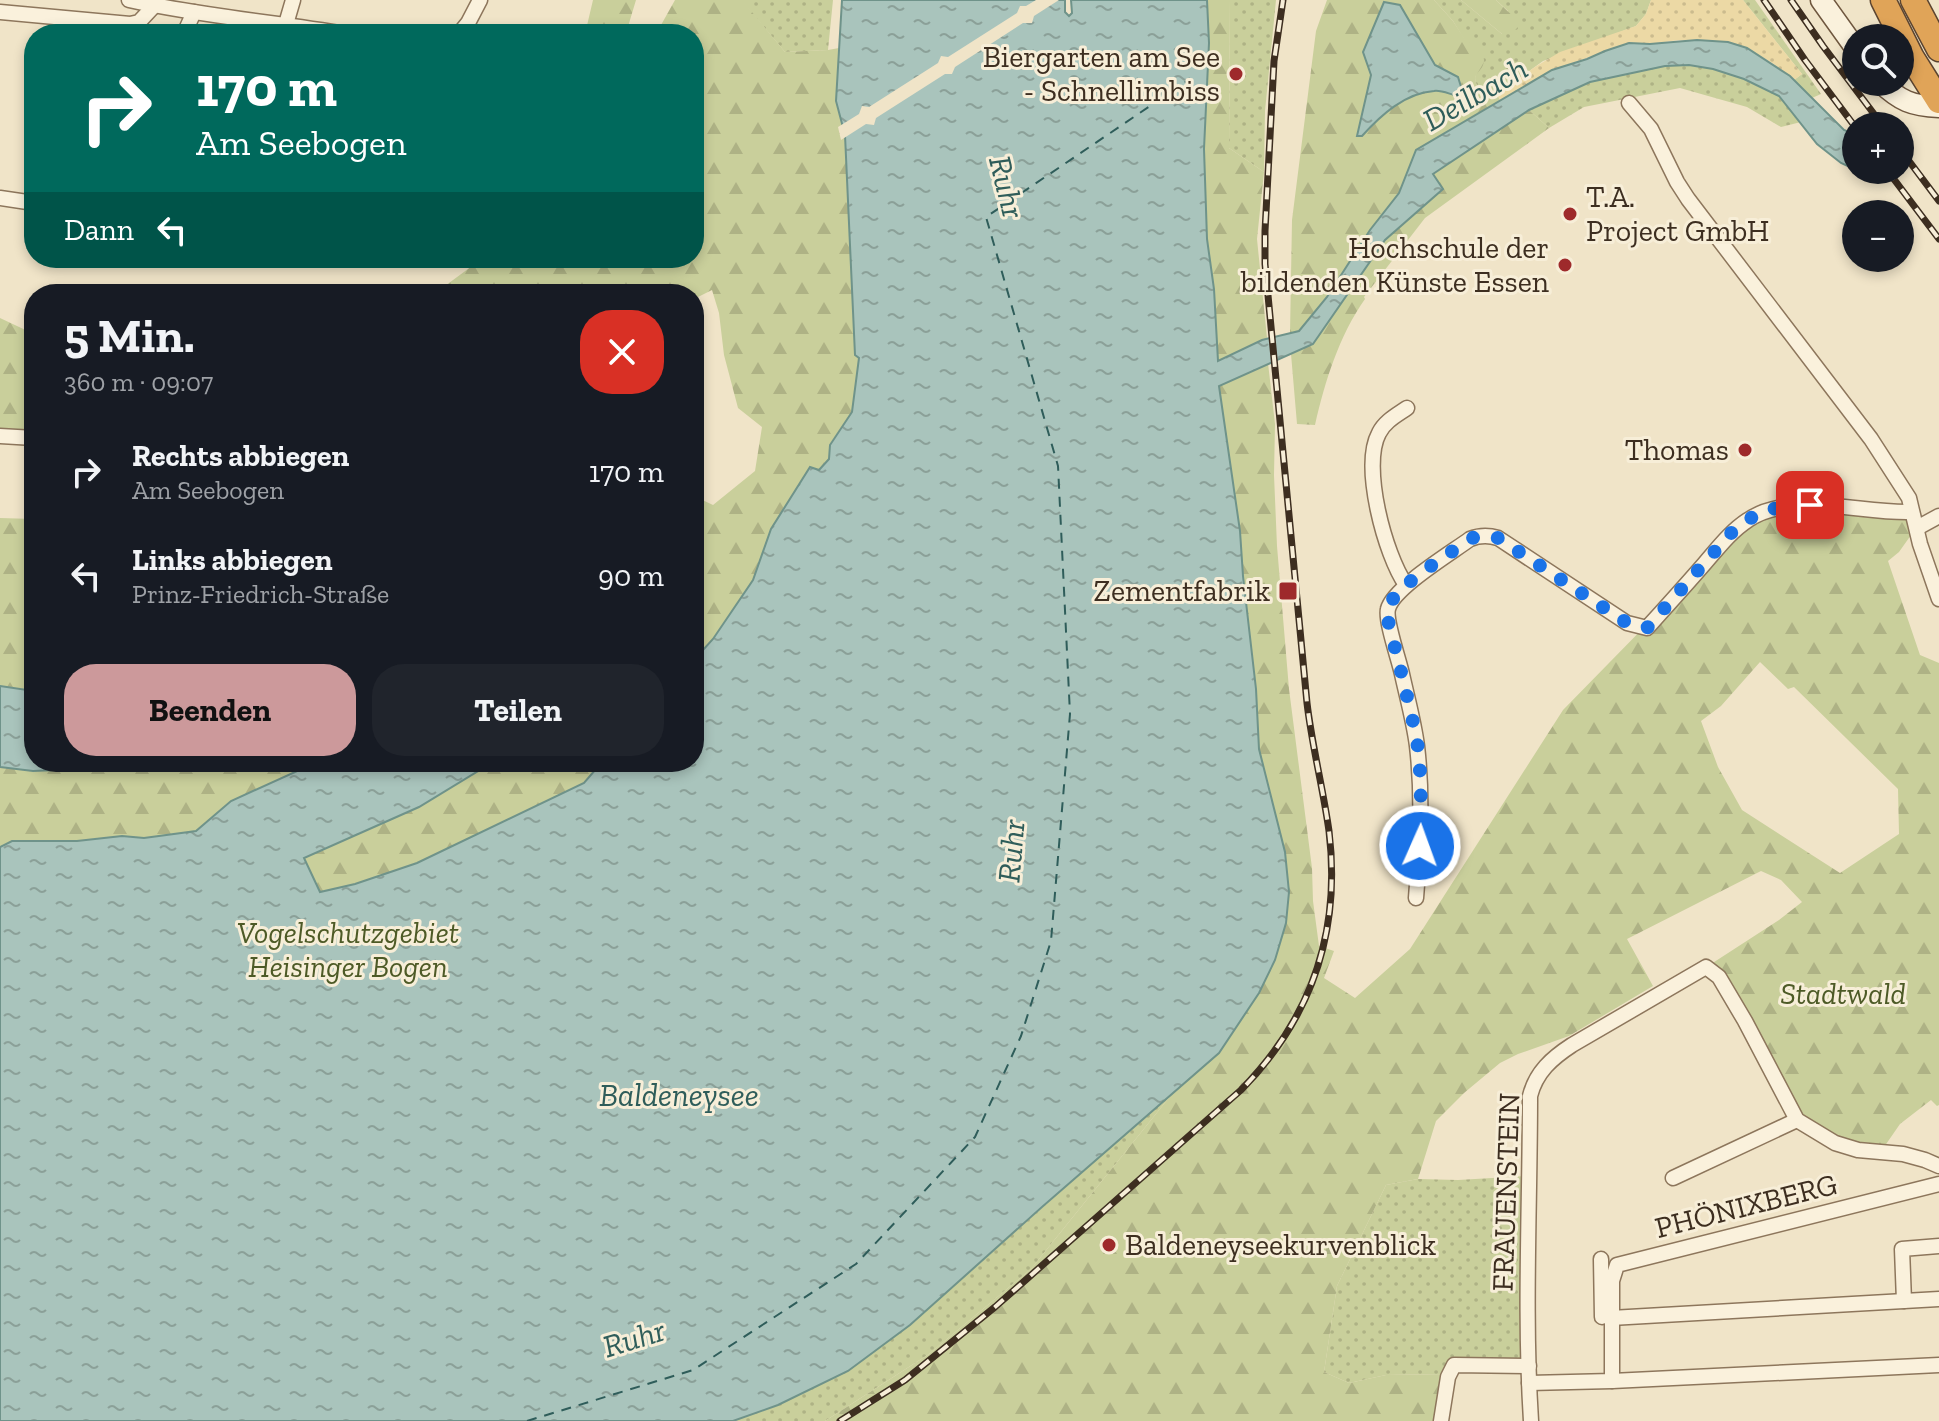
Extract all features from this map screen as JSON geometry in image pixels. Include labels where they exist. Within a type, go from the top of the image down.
[{"type":"highway","points":[[1883,0],[1939,104]]},
{"type":"highway","points":[[1913,0],[1939,49]]},
{"type":"street","points":[[129,0],[286,24],[293,0]]},
{"type":"street","points":[[467,24],[480,0]]},
{"type":"street","points":[[1821,0],[1842,29]]},
{"type":"street","points":[[7,8],[130,24],[139,22],[154,6]]},
{"type":"street","points":[[189,24],[194,12]]},
{"type":"street","points":[[1897,96],[1910,104],[1939,104]]},
{"type":"street","points":[[1629,103],[1651,129],[1688,199],[1871,439],[1909,498],[1920,544],[1939,599]]},
{"type":"street","points":[[0,198],[24,202]]},
{"type":"street","points":[[1406,585],[1393,561],[1381,526],[1373,475],[1374,443],[1380,430],[1407,408]]},
{"type":"street","points":[[0,436],[24,437]]},
{"type":"street","points":[[1416,898],[1421,801],[1417,743],[1387,618],[1392,600],[1406,585],[1470,539],[1491,536],[1627,623],[1647,628],[1732,532],[1767,510],[1829,505],[1911,512]]},
{"type":"street","points":[[1917,528],[1939,516]]},
{"type":"street","name":"FRAUENSTEIN","points":[[1529,1366],[1530,1096],[1540,1071],[1551,1060],[1706,967],[1719,977],[1797,1120]]},
{"type":"street","points":[[1673,1178],[1797,1120],[1835,1143],[1858,1150],[1903,1154],[1939,1166]]},
{"type":"street","name":"PHÖNIXBERG","points":[[1608,1381],[1612,1281],[1617,1265],[1939,1184]]},
{"type":"street","points":[[1904,1301],[1902,1249],[1939,1246]]},
{"type":"street","points":[[1601,1259],[1608,1381]]},
{"type":"street","points":[[1611,1318],[1939,1299]]},
{"type":"street","points":[[1441,1421],[1448,1377],[1454,1365],[1529,1366],[1531,1421]]},
{"type":"street","points":[[1529,1383],[1939,1365]]},
{"type":"green space","points":[[593,0],[636,0],[629,24],[587,24]]},
{"type":"green space","points":[[675,0],[742,0],[785,52],[839,48],[836,101],[845,135],[855,355],[859,358],[852,412],[830,444],[829,459],[819,470],[810,468],[771,529],[753,580],[704,649],[704,501],[713,505],[755,471],[762,427],[738,408],[712,290],[704,294],[704,284],[448,284],[469,268],[704,268],[704,24],[662,24]]},
{"type":"green space","points":[[741,0],[833,0],[828,50],[785,52]]},
{"type":"green space","points":[[1207,0],[1230,0],[1229,148],[1264,172],[1257,239],[1267,338],[1217,362],[1214,289],[1207,239],[1204,149],[1209,43]]},
{"type":"green space","points":[[1230,0],[1276,0],[1265,111],[1264,172],[1229,148]]},
{"type":"green space","points":[[1327,0],[1434,0],[1466,41],[1481,46],[1484,60],[1475,79],[1476,84],[1479,90],[1497,94],[1500,100],[1416,150],[1399,193],[1370,230],[1327,297],[1299,332],[1290,334],[1292,220],[1316,31]],"holes":[[[1384,2],[1400,6],[1435,65],[1458,77],[1454,95],[1436,91],[1413,96],[1394,106],[1362,136],[1358,136],[1371,75],[1363,52]]]},
{"type":"green space","points":[[1434,0],[1461,0],[1502,34],[1508,11],[1496,0],[1651,0],[1646,14],[1636,26],[1543,61],[1497,94],[1479,90],[1475,78],[1481,67],[1453,21]]},
{"type":"green space","points":[[1461,0],[1496,0],[1521,24],[1513,32],[1502,34]]},
{"type":"green space","points":[[1743,0],[1755,0],[1821,94],[1812,98],[1794,80],[1802,74]]},
{"type":"green space","points":[[1689,65],[1724,72],[1771,90],[1801,122],[1781,127],[1747,107],[1680,88],[1584,107],[1549,128],[1529,110],[1590,82],[1665,66]]},
{"type":"green space","points":[[1529,110],[1549,128],[1425,218],[1364,297],[1334,359],[1315,425],[1297,424],[1291,354],[1313,344],[1385,240],[1443,189],[1432,175]]},
{"type":"green space","points":[[0,318],[24,329],[24,435],[0,434]]},
{"type":"green space","name":"Stadtwald","points":[[1268,363],[1275,424],[1277,546],[1289,689],[1319,946],[1334,951],[1324,978],[1355,998],[1410,949],[1563,710],[1653,618],[1729,533],[1784,509],[1911,513],[1916,528],[1899,552],[1888,561],[1920,655],[1939,663],[1939,1105],[1931,1100],[1900,1124],[1882,1150],[1859,1148],[1798,1117],[1708,966],[1802,902],[1781,880],[1761,871],[1627,939],[1653,986],[1569,1036],[1500,1063],[1436,1121],[1418,1179],[1386,1185],[1337,1286],[1324,1372],[1349,1383],[1386,1375],[1448,1374],[1440,1421],[825,1421],[929,1354],[1031,1269],[1176,1089],[1219,1052],[1275,960],[1286,923],[1289,892],[1285,852],[1259,749],[1240,531],[1219,386]],"holes":[[[1760,662],[1788,689],[1794,687],[1898,789],[1899,834],[1840,873],[1742,810],[1718,767],[1701,721],[1721,706]]]},
{"type":"green space","points":[[0,518],[24,519],[24,690],[0,686]]},
{"type":"green space","points":[[0,767],[24,772],[295,772],[231,801],[196,831],[144,838],[122,836],[77,841],[12,841],[0,847]]},
{"type":"green space","points":[[477,772],[593,772],[584,783],[417,863],[355,884],[319,892],[304,858],[419,807]]},
{"type":"green space","points":[[1176,1089],[1031,1269],[929,1354],[825,1421],[733,1421],[778,1405],[848,1371],[910,1325]]},
{"type":"green space","points":[[1528,1176],[1528,1365],[1462,1363],[1448,1374],[1386,1375],[1349,1383],[1324,1372],[1337,1286],[1386,1185],[1418,1179]]},
{"type":"sand","points":[[1651,0],[1743,0],[1802,74],[1794,80],[1747,48],[1728,42],[1678,40],[1629,43],[1552,70],[1500,100],[1497,94],[1560,52],[1636,26],[1646,14]]},
{"type":"water","name":"Baldeneysee","points":[[842,0],[1065,0],[1065,12],[1069,16],[1072,13],[1071,0],[1207,0],[1209,43],[1204,149],[1207,239],[1214,289],[1218,361],[1262,340],[1299,331],[1327,297],[1370,230],[1399,193],[1416,150],[1552,70],[1629,43],[1697,40],[1728,42],[1747,48],[1790,76],[1842,128],[1842,163],[1817,144],[1779,96],[1744,79],[1689,65],[1665,66],[1590,82],[1529,110],[1433,174],[1443,189],[1385,240],[1313,344],[1219,386],[1240,531],[1259,749],[1285,852],[1289,892],[1286,923],[1275,960],[1259,993],[1219,1053],[910,1325],[848,1371],[778,1405],[733,1421],[0,1421],[0,847],[12,841],[77,841],[122,836],[144,838],[196,831],[231,801],[295,772],[477,772],[419,807],[304,858],[320,892],[417,863],[584,783],[593,772],[704,772],[704,649],[753,580],[771,529],[810,467],[819,470],[829,459],[830,445],[852,412],[859,358],[855,355],[845,135],[836,101]]},
{"type":"water","points":[[1384,2],[1400,5],[1435,65],[1458,77],[1462,90],[1454,95],[1436,91],[1413,96],[1385,113],[1362,136],[1357,136],[1371,75],[1363,52]]},
{"type":"water","points":[[0,686],[24,690],[24,770],[0,767]]},
{"type":"pier","points":[[1036,0],[1059,0],[1034,16],[1032,23],[1023,23],[955,67],[952,74],[945,74],[876,118],[874,125],[866,124],[841,140],[838,127],[859,114],[862,106],[869,107],[938,63],[941,56],[948,57],[1017,13],[1020,6]]},
{"type":"pier","points":[[1914,155],[1939,189],[1939,204],[1903,198],[1888,184],[1914,184]]},
{"type":"ferry route","points":[[527,1421],[693,1370],[856,1264],[975,1137],[1021,1036],[1051,941],[1070,714],[1058,466],[986,217],[1190,79]]},
{"type":"railway","points":[[840,1421],[905,1380],[995,1307],[1241,1090],[1286,1033],[1316,971],[1325,938],[1332,868],[1329,831],[1307,703],[1265,264],[1274,61],[1283,0]]},
{"type":"railway","points":[[1764,0],[1844,112]]},
{"type":"railway","points":[[1791,0],[1872,112]]},
{"type":"railway","points":[[1914,168],[1939,201]]},
{"type":"railway","points":[[1898,184],[1939,239]]},
{"type":"place","name":"Biergarten am See - Schnellimbiss","points":[[1236,74]]},
{"type":"place","name":"T.A. Project GmbH","points":[[1570,214]]},
{"type":"place","name":"Hochschule der bildenden Künste Essen","points":[[1565,265]]},
{"type":"place","name":"Thomas","points":[[1745,450]]},
{"type":"place","name":"Zementfabrik","points":[[1288,591]]},
{"type":"place","name":"Baldeneyseekurvenblick","points":[[1109,1245]]},
{"type":"route","points":[[1420,846],[1417,743],[1387,618],[1392,600],[1406,585],[1470,539],[1491,536],[1627,623],[1647,628],[1732,532],[1749,519],[1767,510],[1810,505]]},
{"type":"water label","name":"Deilbach","points":[[1475,94]]},
{"type":"water label","name":"Ruhr","points":[[1007,187]]},
{"type":"water label","name":"Ruhr","points":[[1011,851]]},
{"type":"water label","name":"Ruhr","points":[[634,1338]]},
{"type":"park label","name":"Vogelschutzgebiet Heisinger Bogen","points":[[348,950]]}]
